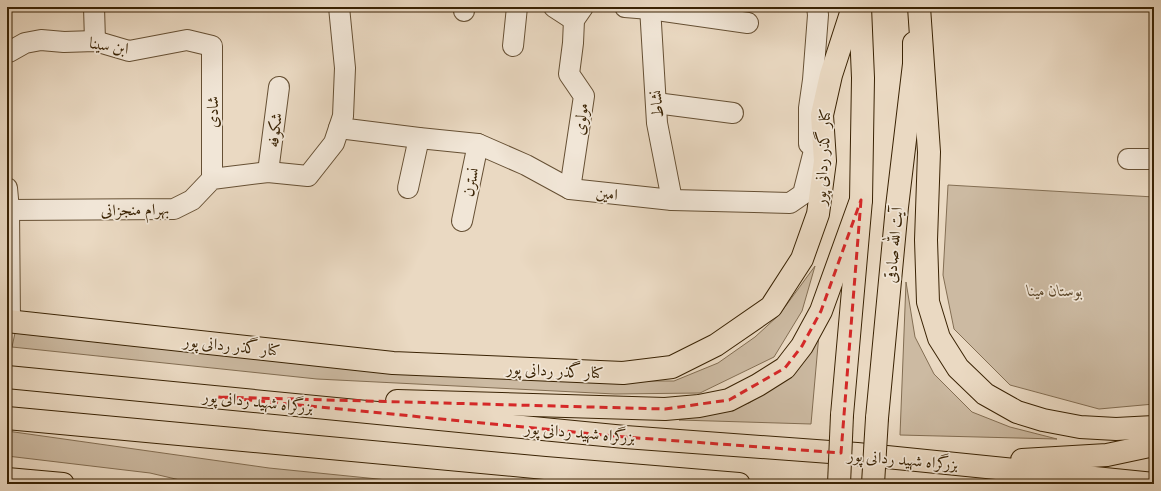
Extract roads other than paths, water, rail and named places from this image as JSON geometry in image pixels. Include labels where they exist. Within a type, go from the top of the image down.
[{"type":"main road","name":"کنار گذر ردانی پور","points":[[9,321],[393,363],[623,373],[672,367],[716,346],[771,307],[802,259],[818,214],[825,161],[822,115],[831,75],[853,7]]},
{"type":"main road","points":[[839,484],[842,415],[861,200],[863,78],[860,7]]},
{"type":"main road","name":"آیت الله صادقی","points":[[873,484],[877,418],[897,207],[914,64],[915,7]]},
{"type":"main road","points":[[919,7],[930,152],[926,240],[928,302],[939,338],[958,368],[985,394],[1017,412],[1043,420],[1080,427],[1116,429],[1154,427]]},
{"type":"main road","points":[[218,397],[665,409],[699,406],[729,400],[758,385],[785,368],[802,346],[821,311],[861,200]]},
{"type":"main road","name":"بزرگراه شهید ردانی پور","points":[[7,377],[625,437],[857,454],[1154,484]]},
{"type":"main road","points":[[7,418],[545,468],[739,484]]},
{"type":"main road","points":[[956,464],[1107,455],[1154,445]]},
{"type":"main road","points":[[545,468],[628,484]]},
{"type":"main road","points":[[7,479],[63,484]]},
{"type":"street","points":[[94,7],[95,41]]},
{"type":"street","points":[[212,178],[268,172],[308,176],[334,143],[343,116],[345,68],[339,7]]},
{"type":"street","points":[[513,46],[517,7]]},
{"type":"street","points":[[554,7],[579,14]]},
{"type":"street","points":[[625,7],[650,8],[748,23]]},
{"type":"street","points":[[803,194],[809,142],[809,108],[814,80],[818,15],[816,7]]},
{"type":"street","name":"نشاط","points":[[650,8],[657,123],[672,200]]},
{"type":"street","name":"مولوی","points":[[570,189],[584,96],[569,74],[579,14]]},
{"type":"street","name":"ابن سینا","points":[[7,52],[25,43],[41,40],[64,42],[95,41],[129,50],[187,40],[212,46]]},
{"type":"street","name":"شادی","points":[[212,46],[212,178]]},
{"type":"street","name":"شکوفه","points":[[268,172],[279,88]]},
{"type":"street","points":[[656,103],[734,113]]},
{"type":"street","points":[[803,194],[822,115]]},
{"type":"street","name":"امین","points":[[339,128],[478,144],[526,165],[570,189],[672,200],[790,203],[803,194]]},
{"type":"street","points":[[408,188],[419,138]]},
{"type":"street","name":"نسترن","points":[[462,220],[478,144]]},
{"type":"street","points":[[1128,160],[1154,159]]},
{"type":"street","name":"بهرام منجزانی","points":[[9,210],[174,209],[192,200],[212,178]]},
{"type":"street","points":[[7,188],[9,210],[9,321]]},
{"type":"park label","name":"بوستان مینا","points":[[1055,290]]}]
